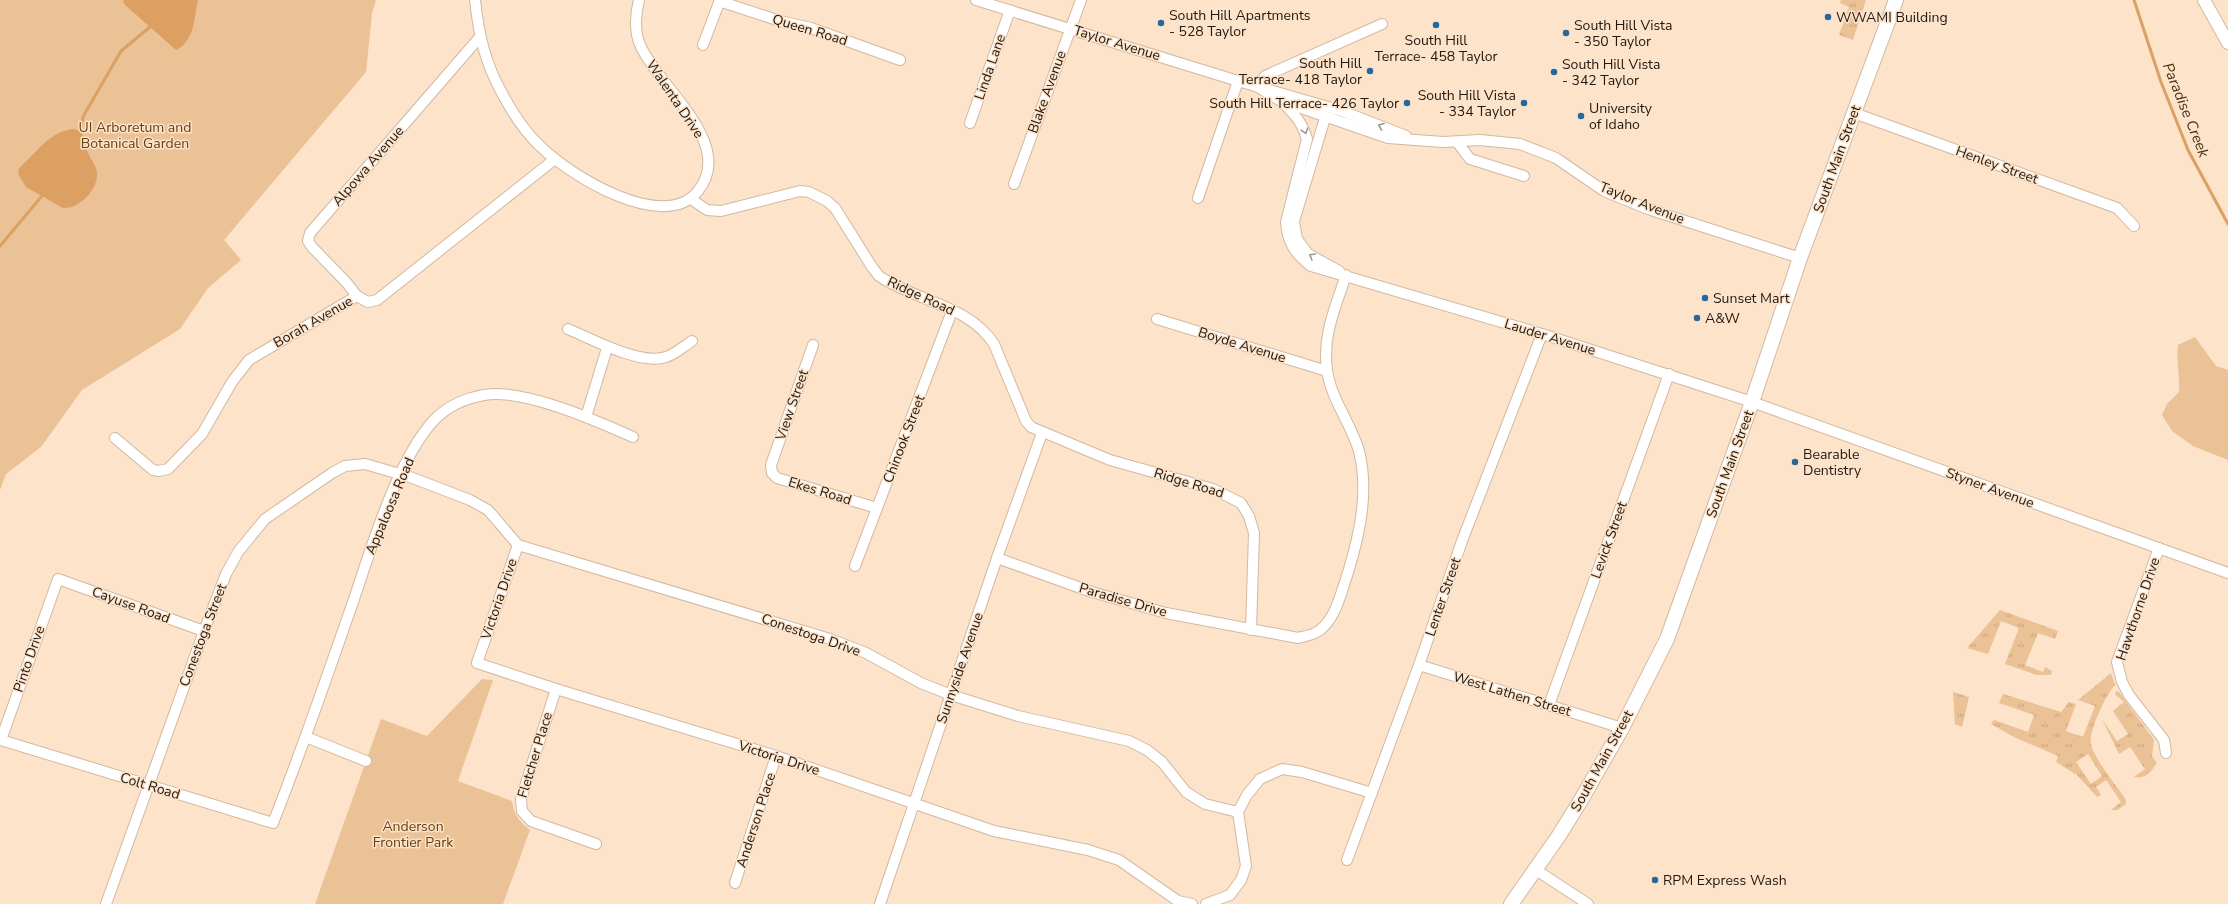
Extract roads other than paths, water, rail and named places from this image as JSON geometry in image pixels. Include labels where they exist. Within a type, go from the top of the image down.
[{"type":"highway","name":"South Main Street","points":[[1512,904],[1562,831],[1622,728],[1667,639],[1752,402],[1800,258],[1896,0]]},
{"type":"main road","points":[[2204,0],[2228,43]]},
{"type":"street","points":[[475,0],[479,38],[503,96],[535,140],[554,159],[592,183],[640,203],[673,207],[691,199]]},
{"type":"street","name":"Walenta Drive","points":[[639,0],[636,21],[641,46],[648,60],[701,132],[706,143],[708,155],[706,175],[699,190],[691,199]]},
{"type":"street","points":[[703,45],[719,0]]},
{"type":"street","name":"Queen Road","points":[[719,0],[780,21],[811,28],[900,60]]},
{"type":"street","name":"Taylor Avenue","points":[[976,0],[1238,81],[1342,111],[1417,140]]},
{"type":"street","name":"Blake Avenue","points":[[1014,184],[1081,0]]},
{"type":"street","name":"Linda Lane","points":[[970,123],[1010,10]]},
{"type":"street","points":[[1258,87],[1264,76],[1382,24]]},
{"type":"street","name":"Alpowa Avenue","points":[[357,296],[346,282],[312,247],[308,241],[310,233],[479,38]]},
{"type":"street","points":[[1198,198],[1238,81]]},
{"type":"street","name":"Taylor Avenue","points":[[1258,87],[1281,101],[1325,118],[1388,138],[1458,142],[1480,140],[1520,144],[1556,158],[1604,191],[1648,209],[1800,258]]},
{"type":"street","name":"Lauder Avenue","points":[[1281,101],[1298,117],[1303,126],[1307,139],[1288,207],[1286,234],[1291,245],[1300,258],[1311,266],[1346,275],[1542,334],[1752,402]]},
{"type":"street","name":"Taylor Avenue","points":[[1309,101],[1316,105],[1325,118]]},
{"type":"street","name":"Henley Street","points":[[1854,113],[2117,208],[2134,226]]},
{"type":"street","name":"Lauder Avenue","points":[[1325,118],[1294,221],[1297,239],[1308,254],[1346,275]]},
{"type":"street","points":[[1458,142],[1470,159],[1524,176]]},
{"type":"street","name":"Borah Avenue","points":[[115,438],[153,470],[159,471],[168,469],[202,434],[232,382],[249,360],[357,296],[368,302],[377,300],[554,159]]},
{"type":"street","name":"Ridge Road","points":[[691,199],[701,206],[714,211],[800,191],[818,195],[835,208],[879,276],[952,311],[978,325],[987,334],[994,344],[1026,421],[1031,427],[1042,433],[1110,460],[1218,491],[1241,503],[1249,516],[1254,533],[1252,630]]},
{"type":"street","points":[[1252,630],[1298,638],[1308,636],[1321,629],[1332,616],[1339,600],[1352,559],[1362,509],[1363,471],[1349,422],[1332,388],[1327,371],[1326,355],[1329,324],[1346,275]]},
{"type":"street","name":"Chinook Street","points":[[855,566],[952,311]]},
{"type":"street","name":"Boyde Avenue","points":[[1157,319],[1327,371]]},
{"type":"street","points":[[568,329],[607,348],[641,356],[663,358],[692,341]]},
{"type":"street","name":"Lenter Street","points":[[1347,860],[1420,665],[1462,541],[1542,334]]},
{"type":"street","name":"View Street","points":[[771,465],[813,345]]},
{"type":"street","points":[[586,417],[607,348]]},
{"type":"street","name":"Levick Street","points":[[1550,705],[1669,374]]},
{"type":"street","name":"Appaloosa Road","points":[[283,798],[374,543],[401,474],[424,434],[436,419],[447,409],[466,400],[485,395],[514,395],[586,417],[633,437]]},
{"type":"street","name":"Styner Avenue","points":[[1752,402],[2228,573]]},
{"type":"street","name":"Sunnyside Avenue","points":[[880,904],[997,558],[1042,433]]},
{"type":"street","name":"Conestoga Street","points":[[106,904],[204,631],[226,574],[238,552],[265,519],[303,491],[345,466],[365,464],[401,474]]},
{"type":"street","name":"Ekes Road","points":[[771,465],[772,473],[777,478],[877,508]]},
{"type":"street","points":[[401,474],[470,500],[488,510],[518,545]]},
{"type":"street","name":"Victoria Drive","points":[[518,545],[477,663],[556,689],[776,756],[994,831],[1088,850],[1119,860],[1178,901],[1192,904]]},
{"type":"street","name":"Conestoga Drive","points":[[518,545],[830,639],[866,654],[921,683],[951,695],[1018,716],[1129,741],[1147,750],[1162,762],[1186,792],[1205,804],[1238,812]]},
{"type":"street","name":"Hawthorne Drive","points":[[2159,548],[2117,662],[2122,682],[2129,695],[2164,740],[2166,752]]},
{"type":"street","name":"Paradise Drive","points":[[997,558],[1092,592],[1166,613],[1252,630]]},
{"type":"street","name":"Cayuse Road","points":[[58,579],[204,631]]},
{"type":"street","name":"Pinto Drive","points":[[1,740],[58,579]]},
{"type":"street","name":"West Lathen Street","points":[[1420,665],[1622,728]]},
{"type":"street","name":"Fletcher Place","points":[[556,689],[521,799],[522,811],[531,821],[596,844]]},
{"type":"street","points":[[306,737],[366,761]]},
{"type":"street","name":"Colt Road","points":[[1,740],[273,823],[283,798]]},
{"type":"street","name":"Anderson Place","points":[[735,883],[776,756]]},
{"type":"street","points":[[1206,904],[1230,895],[1241,880],[1246,866],[1238,812],[1247,795],[1260,779],[1282,769],[1302,772],[1372,793]]},
{"type":"street","points":[[1536,870],[1588,904]]},
{"type":"waterway","name":"Paradise Creek","points":[[2134,0],[2161,82],[2188,150],[2228,224]]},
{"type":"waterway","points":[[79,130],[84,115],[121,51],[150,27]]},
{"type":"waterway","points":[[0,246],[41,197]]},
{"type":"place","name":"WWAMI Building","points":[[1828,17]]},
{"type":"place","name":"South Hill Apartments - 528 Taylor","points":[[1161,23]]},
{"type":"place","name":"South Hill Terrace- 458 Taylor","points":[[1436,25]]},
{"type":"place","name":"South Hill Vista - 350 Taylor","points":[[1566,33]]},
{"type":"place","name":"South Hill Terrace- 418 Taylor","points":[[1370,71]]},
{"type":"place","name":"South Hill Vista - 342 Taylor","points":[[1554,72]]},
{"type":"place","name":"South Hill Terrace- 426 Taylor","points":[[1407,103]]},
{"type":"place","name":"South Hill Vista - 334 Taylor","points":[[1524,103]]},
{"type":"place","name":"University of Idaho","points":[[1581,116]]},
{"type":"place","name":"Sunset Mart","points":[[1705,298]]},
{"type":"place","name":"A&W","points":[[1697,318]]},
{"type":"place","name":"Bearable Dentistry","points":[[1795,462]]},
{"type":"place","name":"RPM Express Wash","points":[[1655,880]]},
{"type":"park label","name":"UI Arboretum and Botanical Garden","points":[[135,136]]},
{"type":"park label","name":"Anderson Frontier Park","points":[[413,834]]}]
